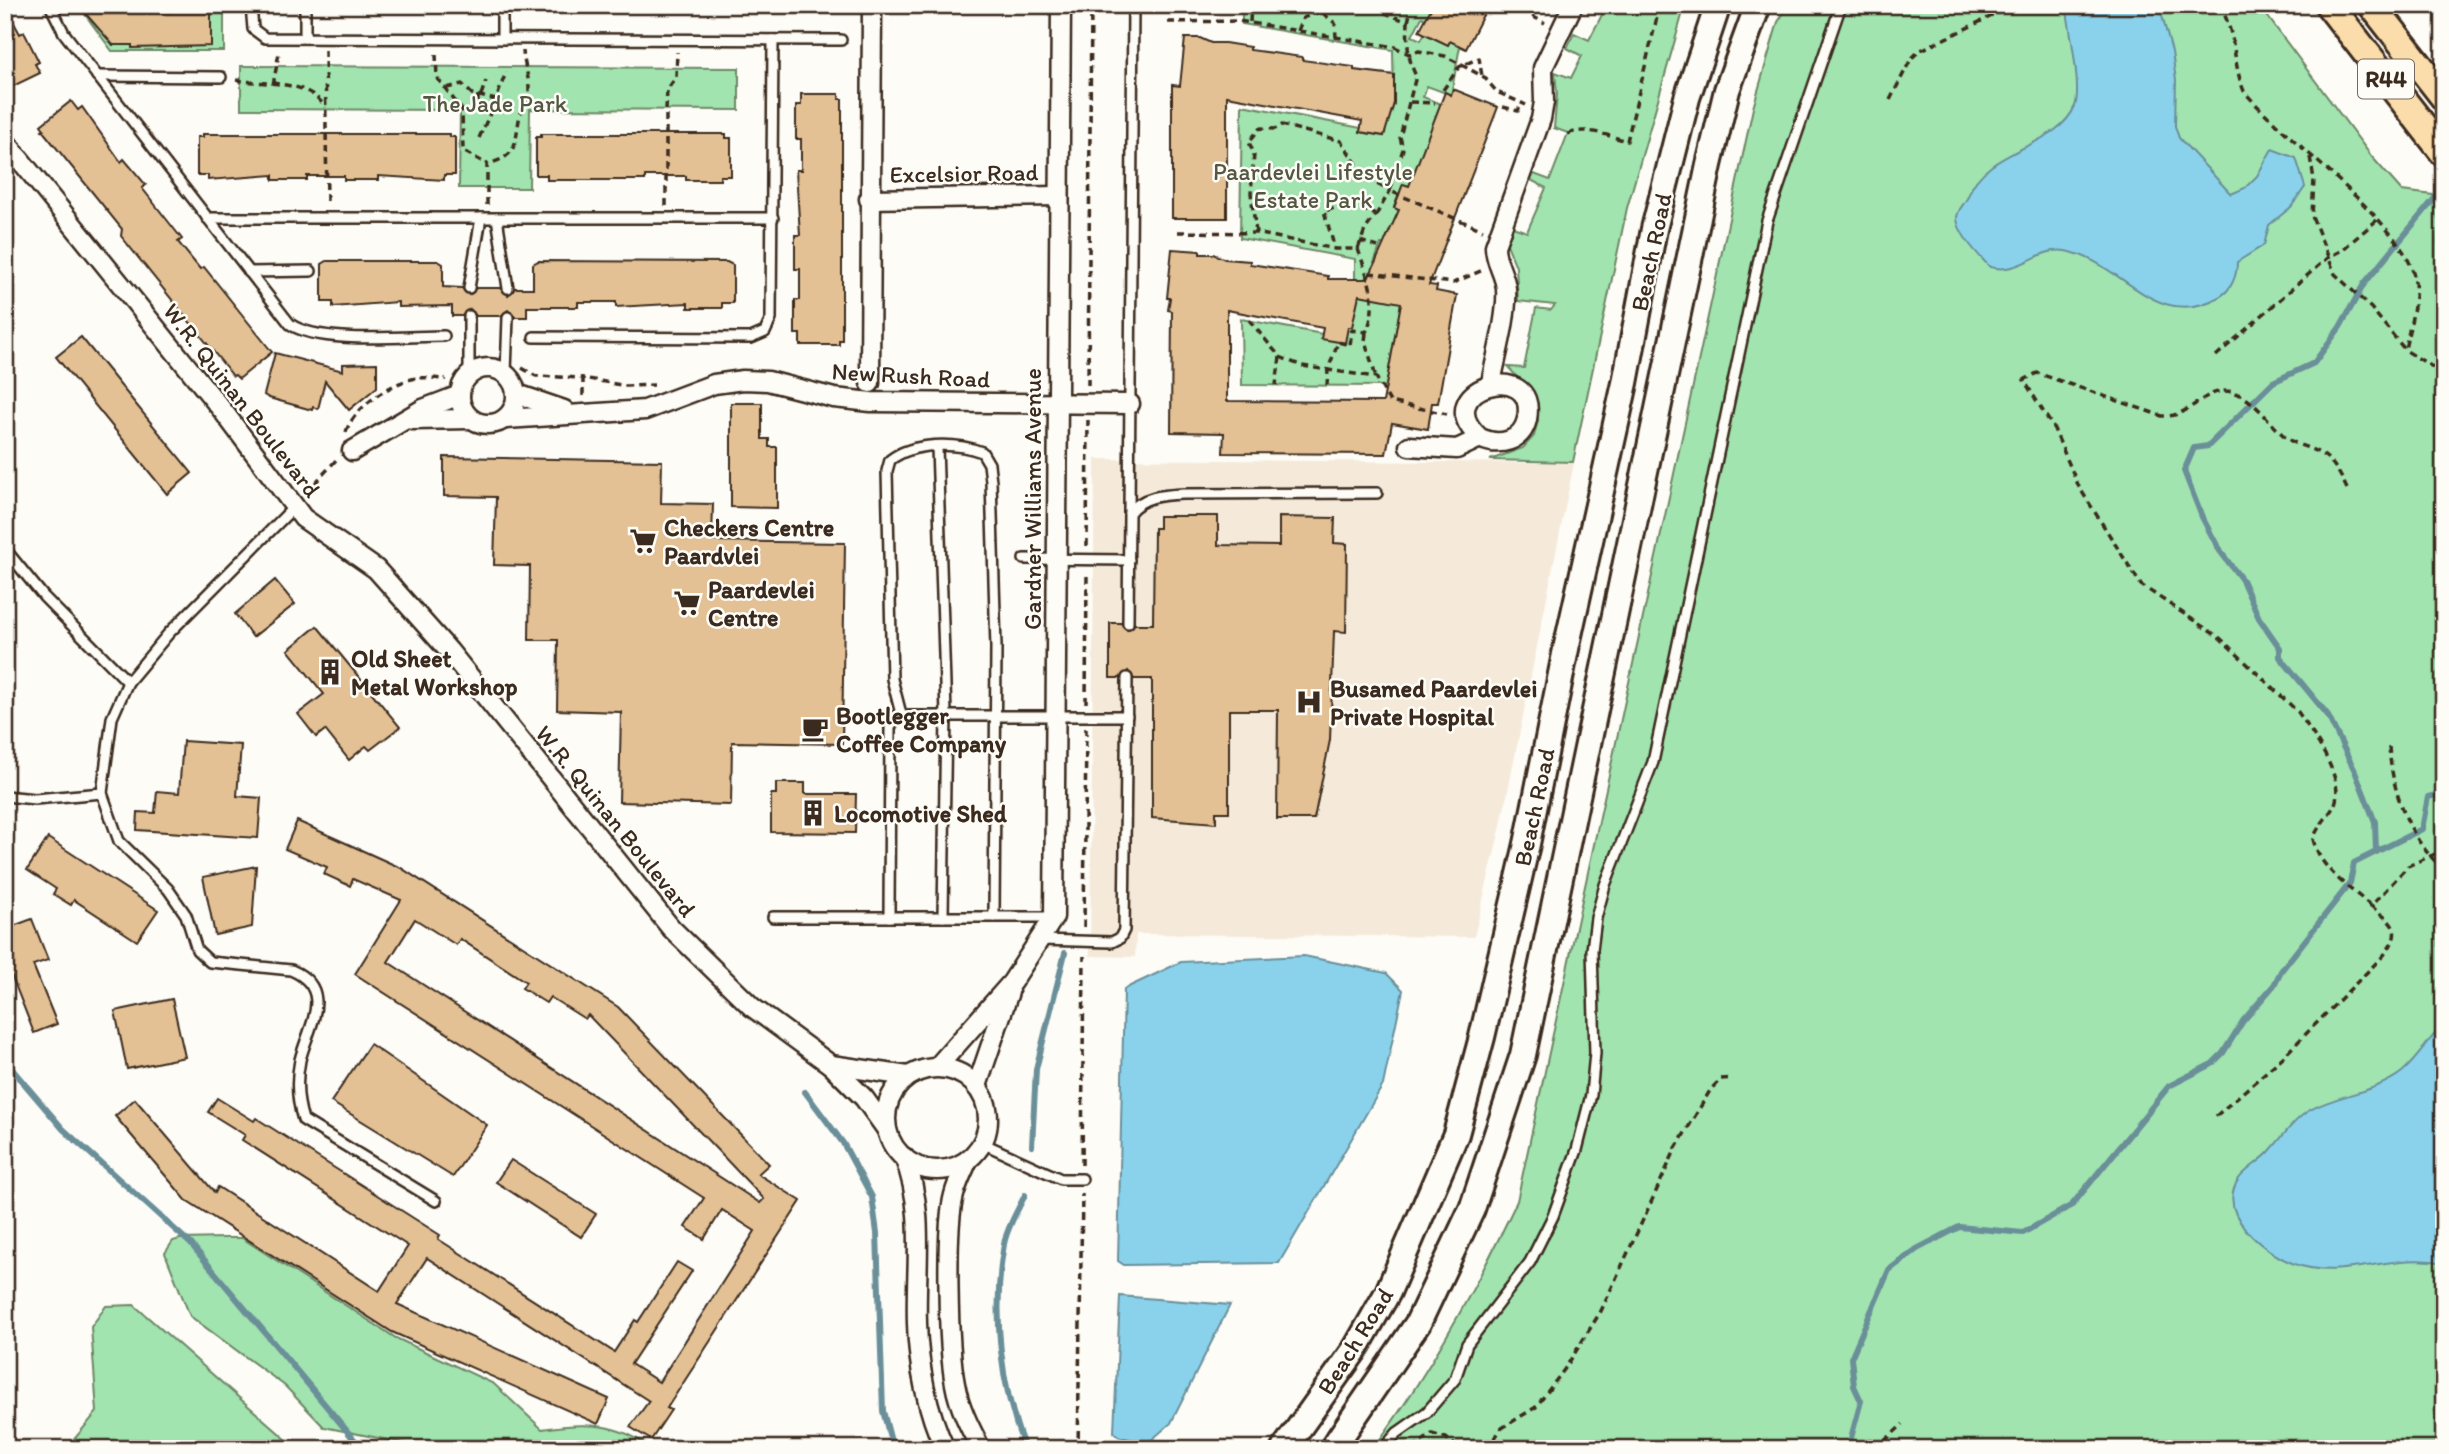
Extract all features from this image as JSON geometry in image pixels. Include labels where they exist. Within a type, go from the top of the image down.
[{"type":"main road","name":"Beach Road","points":[[1284,1449],[1356,1348],[1388,1292],[1456,1134],[1482,1037],[1527,844],[1566,649],[1625,383],[1654,229],[1687,98],[1718,5]]},
{"type":"main road","name":"Beach Road","points":[[1332,1449],[1418,1324],[1472,1209],[1523,1055],[1709,165],[1727,90],[1758,5]]},
{"type":"main road","name":"R44","points":[[2329,5],[2444,153]]},
{"type":"main road","name":"R44","points":[[2372,5],[2444,97]]},
{"type":"street","points":[[870,383],[869,199],[873,5]]},
{"type":"street","name":"Gardner Williams Avenue","points":[[1054,917],[1061,5]]},
{"type":"street","points":[[1491,383],[1506,295],[1504,279],[1497,265],[1498,236],[1543,108],[1543,68],[1573,5]]},
{"type":"street","name":"W.R. Quinan Boulevard","points":[[5,141],[223,411],[294,507],[312,525],[376,569],[449,651],[643,897],[686,944],[752,1007],[831,1065],[863,1098],[887,1130],[893,1145],[904,1157],[915,1185],[918,1207],[917,1325],[923,1382],[935,1427],[945,1449]]},
{"type":"street","name":"Excelsior Road","points":[[869,199],[1059,196]]},
{"type":"street","points":[[471,419],[461,404],[460,395],[469,375],[483,368],[513,367],[516,404],[506,419]]},
{"type":"street","name":"New Rush Road","points":[[402,421],[426,418],[471,419],[488,424],[506,419],[571,412],[645,410],[714,384],[754,380],[834,398],[871,402],[1130,404]]},
{"type":"street","points":[[1491,383],[1511,386],[1519,391],[1527,409],[1527,419],[1517,436],[1508,441],[1489,442],[1480,438],[1468,424],[1466,416],[1470,398],[1482,386],[1491,383]]},
{"type":"street","name":"New Rush Road","points":[[517,394],[571,412]]},
{"type":"street","name":"New Rush Road","points":[[345,447],[423,409],[460,395]]},
{"type":"street","points":[[1409,446],[1457,449],[1480,438]]},
{"type":"street","points":[[937,1068],[1012,982],[1054,917]]},
{"type":"street","points":[[977,1086],[1012,982]]},
{"type":"street","name":"W.R. Quinan Boulevard","points":[[831,1065],[908,1076],[937,1068]]},
{"type":"street","points":[[937,1068],[952,1069],[977,1086],[985,1100],[989,1116],[982,1143],[968,1160],[954,1196],[951,1219],[951,1341],[955,1384],[965,1420],[981,1449]]},
{"type":"street","points":[[887,1130],[890,1100],[908,1076]]},
{"type":"street","points":[[904,1157],[918,1166],[935,1170],[953,1168],[968,1160]]},
{"type":"lane","points":[[50,5],[64,33],[290,324],[310,334],[444,336]]},
{"type":"lane","points":[[251,5],[251,22],[257,34],[279,37],[841,40]]},
{"type":"lane","points":[[305,5],[305,37]]},
{"type":"lane","points":[[502,5],[502,38]]},
{"type":"lane","points":[[1128,623],[1133,5]]},
{"type":"lane","points":[[1383,1449],[1397,1433],[1427,1412],[1455,1379],[1467,1344],[1530,1262],[1553,1216],[1577,1150],[1591,1095],[1595,1053],[1592,950],[1596,918],[1605,885],[1653,762],[1767,221],[1841,5]]},
{"type":"lane","points":[[534,337],[751,338],[765,332],[771,319],[774,40]]},
{"type":"lane","points":[[97,76],[221,77]]},
{"type":"lane","points":[[207,218],[773,218]]},
{"type":"lane","points":[[469,288],[488,218]]},
{"type":"lane","points":[[488,218],[508,288]]},
{"type":"lane","points":[[249,272],[311,271]]},
{"type":"lane","points":[[469,316],[469,375]]},
{"type":"lane","points":[[508,317],[513,367]]},
{"type":"lane","points":[[937,447],[946,715],[943,917]]},
{"type":"lane","points":[[901,714],[892,680],[887,471],[890,460],[907,449],[968,447],[982,452],[989,464],[995,557],[994,917]]},
{"type":"lane","points":[[1129,513],[1143,501],[1164,495],[1377,493]]},
{"type":"lane","points":[[294,507],[169,633],[128,682],[113,718],[102,793],[119,841],[168,889],[186,915],[197,950],[210,962],[291,970],[303,975],[313,986],[316,999],[315,1021],[300,1060],[298,1080],[298,1104],[303,1120],[436,1201]]},
{"type":"lane","points":[[5,549],[44,597],[128,682]]},
{"type":"lane","points":[[1024,559],[1129,560]]},
{"type":"lane","points":[[1038,940],[1107,942],[1123,934],[1127,678]]},
{"type":"lane","points":[[889,916],[892,720],[901,714],[1127,716]]},
{"type":"lane","points":[[5,796],[35,799],[102,793]]},
{"type":"lane","points":[[773,916],[1054,917]]},
{"type":"lane","points":[[982,1143],[1061,1179],[1082,1180]]},
{"type":"path","points":[[1250,22],[1251,5]]},
{"type":"path","points":[[1376,5],[1378,10],[1408,22]]},
{"type":"path","points":[[1412,5],[1408,22],[1409,54],[1416,76],[1400,137],[1403,149],[1390,191],[1357,249],[1369,273],[1372,304],[1365,341],[1376,377],[1390,402],[1425,412],[1466,416]]},
{"type":"path","points":[[1511,5],[1560,30]]},
{"type":"path","points":[[1568,134],[1587,131],[1627,141],[1660,5]]},
{"type":"path","points":[[1890,100],[1911,59],[1919,51],[2015,5]]},
{"type":"path","points":[[2219,5],[2231,27],[2239,79],[2244,91],[2343,185],[2389,233],[2407,257],[2414,276],[2414,300],[2405,350]]},
{"type":"path","points":[[1297,31],[1303,18],[1320,11],[1332,17],[1336,37]]},
{"type":"path","points":[[1168,22],[1250,22],[1395,47],[1409,54],[1419,51],[1445,56],[1482,76],[1497,92],[1521,104],[1543,108]]},
{"type":"path","points":[[273,85],[278,66],[279,37]]},
{"type":"path","points":[[326,37],[327,218]]},
{"type":"path","points":[[436,38],[437,78],[462,110],[463,151],[487,164],[504,160],[511,152],[521,111],[528,100],[522,38]]},
{"type":"path","points":[[667,218],[667,90],[676,77],[677,39]]},
{"type":"path","points":[[1443,90],[1448,79],[1463,64],[1479,58],[1482,76]]},
{"type":"path","points":[[479,138],[506,72]]},
{"type":"path","points":[[221,77],[306,90],[319,98],[326,109]]},
{"type":"path","points":[[478,108],[486,82]]},
{"type":"path","points":[[447,88],[462,84],[480,95],[496,100]]},
{"type":"path","points":[[1410,102],[1435,103]]},
{"type":"path","points":[[1503,107],[1518,111],[1521,104]]},
{"type":"path","points":[[1256,233],[1251,193],[1254,154],[1249,142],[1253,133],[1260,128],[1275,129],[1282,125],[1341,141],[1363,174],[1376,186],[1498,236]]},
{"type":"path","points":[[2309,155],[2314,179],[2312,216],[2327,258],[2351,292],[2371,308],[2405,350],[2444,374]]},
{"type":"path","points":[[487,164],[488,218]]},
{"type":"path","points":[[1335,248],[1324,211],[1350,204],[1376,215]]},
{"type":"path","points":[[2216,356],[2327,258],[2342,250],[2377,220]]},
{"type":"path","points":[[1178,232],[1256,233],[1335,248],[1357,249]]},
{"type":"path","points":[[1360,241],[1378,247]]},
{"type":"path","points":[[1369,273],[1453,282],[1497,265]]},
{"type":"path","points":[[1249,320],[1280,358],[1302,366],[1376,377]]},
{"type":"path","points":[[1327,385],[1328,370],[1338,342],[1350,345],[1352,330],[1366,332]]},
{"type":"path","points":[[1276,385],[1280,358]]},
{"type":"path","points":[[513,367],[536,376],[583,378]]},
{"type":"path","points":[[2216,1116],[2283,1058],[2394,942],[2393,925],[2323,865],[2313,839],[2334,806],[2338,792],[2337,779],[2298,712],[2220,638],[2141,585],[2079,487],[2054,429],[2024,380],[2036,373],[2162,416],[2181,415],[2215,393],[2226,391],[2238,394],[2286,437],[2328,459],[2347,489]]},
{"type":"path","points":[[294,507],[337,460],[345,447],[350,420],[391,386],[414,378],[445,379],[469,375]]},
{"type":"path","points":[[2389,747],[2391,774],[2418,843],[2428,856],[2444,869]]},
{"type":"path","points":[[2371,906],[2409,866],[2444,850]]},
{"type":"path","points":[[1487,1449],[1502,1428],[1536,1407],[1566,1367],[1601,1311],[1676,1148],[1712,1089],[1721,1079],[1734,1078]]},
{"type":"path","points":[[1876,1449],[1903,1424]]},
{"type":"path","points":[[1412,1449],[1432,1434],[1446,1437],[1460,1449]]},
{"type":"shaded area","name":"Busamed Paardevlei Private Hospital","points":[[1095,459],[1574,463],[1500,830],[1474,937],[1136,934],[1135,957],[1090,956]]},
{"type":"green space","points":[[78,5],[224,5],[224,51],[112,51]]},
{"type":"green space","name":"Paardevlei Lifestyle Estate Park","points":[[1242,5],[1433,5],[1426,19],[1422,17],[1412,36],[1421,40],[1427,29],[1435,39],[1448,45],[1450,41],[1460,46],[1451,95],[1427,86],[1423,97],[1441,104],[1409,186],[1403,184],[1394,207],[1399,210],[1386,245],[1381,244],[1374,263],[1383,267],[1401,303],[1386,386],[1242,385],[1241,319],[1322,334],[1348,327],[1355,311],[1355,259],[1240,238],[1242,105],[1361,128],[1360,132],[1383,136],[1394,104],[1393,50],[1242,24]]},
{"type":"green space","points":[[1607,5],[1685,5],[1627,208],[1573,462],[1490,460],[1523,448],[1534,436],[1538,420],[1533,395],[1508,367],[1524,368],[1536,308],[1551,310],[1555,305],[1518,301],[1516,267],[1507,244],[1513,227],[1527,232],[1546,188],[1531,180],[1534,174],[1550,180],[1568,133],[1554,128],[1557,94],[1555,72],[1571,78],[1582,56],[1567,48],[1574,33],[1589,40]]},
{"type":"green space","points":[[1789,5],[2259,5],[2372,157],[2402,191],[2433,195],[2443,206],[2438,242],[2444,249],[2444,1449],[1373,1449],[1414,1390],[1451,1329],[1517,1201],[1753,108],[1778,22]]},
{"type":"green space","name":"The Jade Park","points":[[241,66],[739,68],[739,110],[530,109],[529,188],[459,188],[460,110],[241,109]]},
{"type":"green space","points":[[242,1238],[396,1338],[494,1384],[542,1429],[572,1425],[600,1426],[626,1434],[652,1449],[417,1449],[413,1445],[324,1427],[285,1386],[190,1316],[165,1253],[173,1241]]},
{"type":"green space","points":[[134,1305],[297,1449],[66,1449],[97,1412],[91,1327],[106,1306]]},
{"type":"water","points":[[2066,5],[2159,5],[2172,52],[2176,80],[2175,126],[2179,138],[2231,194],[2245,188],[2257,176],[2272,149],[2296,158],[2305,187],[2291,207],[2269,225],[2264,245],[2237,262],[2233,282],[2219,297],[2196,306],[2176,306],[2157,301],[2104,267],[2065,251],[2046,253],[2011,267],[1990,267],[1961,232],[1958,213],[1977,180],[2005,157],[2053,131],[2066,120],[2075,106],[2076,72]]},
{"type":"water","points":[[1304,956],[1386,973],[1403,990],[1383,1085],[1279,1263],[1124,1265],[1118,1261],[1124,989],[1181,962]]},
{"type":"water","points":[[2444,1024],[2444,1263],[2424,1260],[2349,1269],[2311,1268],[2281,1258],[2257,1241],[2238,1219],[2233,1206],[2233,1193],[2241,1176],[2266,1155],[2293,1124],[2310,1110],[2380,1085],[2402,1072]]},
{"type":"water","points":[[1120,1296],[1230,1305],[1171,1423],[1147,1444],[1118,1436],[1114,1432]]},
{"type":"building","points":[[78,5],[130,5],[136,12],[172,12],[172,5],[211,5],[211,46],[132,48],[132,45],[113,45]]},
{"type":"building","points":[[1433,5],[1488,5],[1466,49],[1450,41],[1448,45],[1419,31]]},
{"type":"building","points":[[5,6],[20,34],[24,32],[39,62],[35,64],[40,73],[5,90]]},
{"type":"building","points":[[1185,38],[1200,38],[1211,43],[1250,47],[1250,50],[1394,75],[1394,103],[1384,136],[1360,132],[1362,121],[1227,96],[1227,218],[1172,218],[1172,85],[1180,86]]},
{"type":"building","points":[[1453,89],[1498,107],[1429,285],[1437,286],[1436,291],[1457,295],[1438,403],[1432,403],[1428,429],[1392,423],[1386,454],[1223,453],[1224,433],[1171,432],[1172,311],[1168,310],[1170,298],[1167,298],[1172,249],[1200,251],[1200,254],[1213,254],[1225,259],[1250,261],[1250,264],[1328,276],[1328,279],[1368,279],[1399,210],[1394,208],[1403,184],[1409,186],[1445,92],[1451,95]],"holes":[[[1359,295],[1401,303],[1383,402],[1227,401],[1227,310],[1323,328],[1321,339],[1345,343],[1348,327],[1352,327]]]},
{"type":"building","points":[[801,94],[839,94],[839,99],[842,99],[842,340],[839,340],[839,345],[800,345],[800,334],[795,334],[795,300],[800,300],[800,269],[795,269],[795,235],[800,235],[796,170],[801,170],[801,139],[796,139],[796,105],[801,105]]},
{"type":"building","points":[[71,101],[78,110],[82,107],[121,162],[124,159],[146,185],[142,188],[182,239],[178,242],[200,269],[204,267],[272,352],[239,379],[233,376],[121,236],[122,229],[42,130],[44,129],[41,125]]},
{"type":"building","points":[[203,134],[450,134],[450,137],[455,137],[455,175],[444,175],[444,180],[378,176],[378,180],[344,180],[344,176],[307,176],[307,180],[273,180],[273,175],[208,180],[208,175],[197,175],[197,137],[203,137]]},
{"type":"building","points":[[541,134],[726,134],[726,138],[731,138],[731,176],[720,176],[720,180],[686,180],[686,176],[645,176],[645,180],[547,180],[547,175],[536,175],[536,137],[541,137]]},
{"type":"building","points":[[327,261],[438,261],[443,264],[443,287],[462,288],[469,295],[476,288],[501,288],[508,295],[515,288],[533,288],[533,264],[538,261],[727,262],[733,265],[733,303],[722,303],[722,308],[688,308],[688,303],[616,307],[616,302],[578,302],[578,307],[527,307],[527,317],[515,317],[508,310],[501,316],[476,316],[470,309],[462,316],[452,316],[452,306],[398,307],[398,302],[333,307],[333,302],[322,302],[322,264]]},
{"type":"building","points":[[81,337],[192,473],[167,494],[56,357]]},
{"type":"building","points":[[275,353],[343,371],[343,364],[377,363],[377,387],[349,410],[325,381],[318,409],[313,407],[312,410],[269,398],[264,395]]},
{"type":"building","points":[[731,403],[762,403],[762,439],[769,439],[769,447],[777,447],[777,508],[731,507]]},
{"type":"building","name":"Paardevlei Centre","points":[[444,457],[662,461],[661,503],[713,504],[712,541],[845,543],[842,744],[732,742],[731,805],[619,802],[621,712],[557,710],[558,640],[529,640],[530,566],[494,565],[496,497],[444,496]]},
{"type":"building","points":[[1159,516],[1218,516],[1218,545],[1279,546],[1279,517],[1335,518],[1334,543],[1347,544],[1346,632],[1334,631],[1330,740],[1314,819],[1277,819],[1278,710],[1229,710],[1229,812],[1216,812],[1216,823],[1152,818],[1152,679],[1134,679],[1128,671],[1120,678],[1110,678],[1110,623],[1121,623],[1127,630],[1135,624],[1153,624],[1154,528],[1159,528]]},
{"type":"building","points":[[275,580],[295,604],[253,637],[235,614]]},
{"type":"building","name":"Old Sheet Metal Workshop","points":[[317,626],[400,727],[370,750],[366,746],[349,760],[325,730],[316,737],[298,714],[324,694],[288,650]]},
{"type":"building","points":[[183,741],[241,745],[237,796],[261,798],[258,838],[137,830],[138,812],[155,813],[157,791],[179,793]]},
{"type":"building","name":"Locomotive Shed","points":[[776,783],[805,783],[805,794],[856,794],[855,833],[771,832],[771,794],[776,794]]},
{"type":"building","points":[[297,821],[401,868],[618,1007],[769,1164],[758,1174],[801,1201],[667,1408],[671,1410],[651,1440],[630,1427],[649,1401],[427,1258],[397,1304],[609,1399],[598,1424],[392,1332],[186,1200],[115,1116],[135,1099],[215,1193],[218,1187],[379,1291],[408,1246],[242,1140],[245,1135],[208,1112],[217,1098],[254,1121],[256,1118],[440,1235],[438,1239],[614,1352],[635,1320],[638,1322],[677,1262],[692,1271],[631,1364],[659,1382],[755,1231],[722,1210],[704,1239],[685,1227],[704,1198],[355,974],[401,900],[353,879],[350,886],[324,874],[327,867],[285,849]],"holes":[[[415,919],[456,945],[460,939],[526,982],[522,988],[546,1003],[550,997],[585,1019],[588,1015],[764,1199],[760,1203],[388,962]]]},
{"type":"building","points":[[48,838],[158,910],[137,941],[74,900],[71,905],[53,894],[56,889],[27,870]]},
{"type":"building","points":[[256,866],[252,927],[215,935],[203,877]]},
{"type":"building","points":[[32,919],[48,960],[33,965],[57,1024],[34,1033],[5,959],[5,929]]},
{"type":"building","points":[[172,999],[185,1057],[127,1069],[115,1011]]},
{"type":"building","points":[[370,1044],[487,1125],[453,1177],[331,1102]]},
{"type":"building","points":[[511,1160],[596,1214],[581,1237],[496,1182]]},
{"type":"waterway","points":[[2376,852],[2375,822],[2355,771],[2327,714],[2280,657],[2280,648],[2259,618],[2242,580],[2220,551],[2202,517],[2184,471],[2194,448],[2208,446],[2273,382],[2314,363],[2340,327],[2364,284],[2435,198]]},
{"type":"waterway","points":[[1848,1449],[1861,1401],[1854,1386],[1851,1358],[1889,1270],[1917,1249],[1959,1227],[2023,1233],[2072,1205],[2169,1086],[2212,1064],[2223,1053],[2243,1021],[2274,985],[2281,971],[2350,883],[2354,863],[2422,829],[2428,797],[2444,793]]},
{"type":"waterway","points":[[1032,1146],[1036,1069],[1065,953]]},
{"type":"waterway","points":[[5,1061],[63,1129],[191,1244],[362,1449]]},
{"type":"waterway","points":[[805,1092],[843,1143],[872,1197],[877,1233],[883,1411],[893,1449]]},
{"type":"waterway","points":[[1025,1195],[1005,1238],[1000,1270],[999,1322],[1009,1400],[1025,1449]]},
{"type":"place","name":"Checkers Centre Paardvlei","points":[[643,541]]},
{"type":"place","name":"Paardevlei Centre","points":[[687,603]]},
{"type":"place","name":"Old Sheet Metal Workshop","points":[[330,672]]},
{"type":"place","name":"Busamed Paardevlei Private Hospital","points":[[1309,702]]},
{"type":"place","name":"Bootlegger Coffee Company","points":[[815,729]]},
{"type":"place","name":"Locomotive Shed","points":[[813,813]]}]
